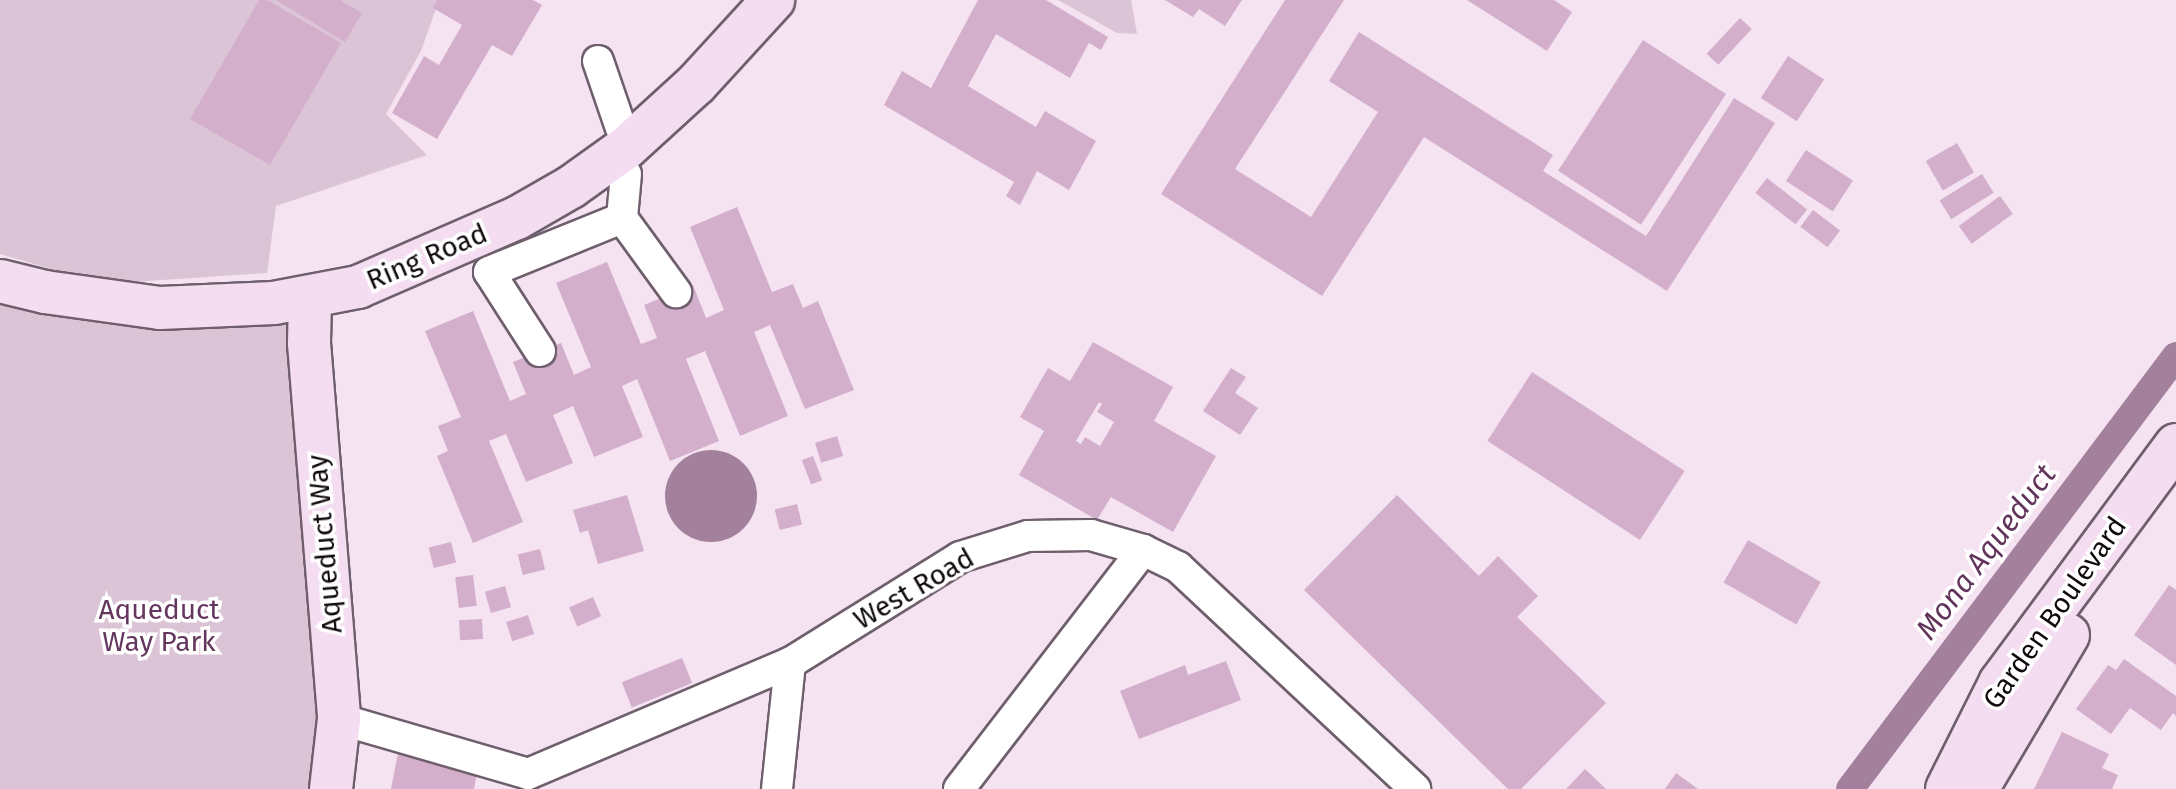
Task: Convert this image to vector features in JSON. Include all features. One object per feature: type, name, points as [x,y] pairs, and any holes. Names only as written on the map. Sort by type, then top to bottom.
[{"type":"street","name":"Ring Road","points":[[0,281],[45,292],[160,308],[310,299],[358,287],[517,218],[571,187],[627,147],[697,83],[773,0]]},
{"type":"street","points":[[598,61],[621,128]]},
{"type":"street","points":[[626,174],[622,218],[676,292]]},
{"type":"street","points":[[540,351],[489,272],[622,218]]},
{"type":"street","name":"Aqueduct Way","points":[[310,299],[309,343],[339,719],[331,789]]},
{"type":"street","name":"Garden Boulevard","points":[[1947,789],[2000,683],[2176,445]]},
{"type":"street","name":"Garden Boulevard","points":[[1979,789],[2051,658],[2176,489]]},
{"type":"street","name":"West Road","points":[[339,719],[528,774],[790,663],[960,557],[1028,536],[1091,535],[1143,550],[1178,567],[1415,789]]},
{"type":"street","points":[[959,789],[1143,550]]},
{"type":"street","points":[[777,789],[790,663]]},
{"type":"green space","points":[[0,0],[439,0],[421,51],[386,114],[427,155],[276,206],[267,273],[102,284],[0,254]]},
{"type":"green space","points":[[1058,0],[1131,0],[1137,34],[1117,33]]},
{"type":"green space","name":"Aqueduct Way Park","points":[[0,303],[143,327],[299,312],[322,789],[0,789]]},
{"type":"shaded area","points":[[711,450],[729,454],[743,464],[753,478],[757,496],[753,514],[743,528],[729,538],[711,542],[693,538],[679,528],[669,514],[665,496],[669,478],[679,464],[693,454]]},
{"type":"building","points":[[259,0],[267,0],[341,43],[270,165],[190,119]]},
{"type":"building","points":[[276,0],[340,0],[362,13],[345,42]]},
{"type":"building","points":[[437,0],[533,0],[542,5],[512,56],[492,45],[437,139],[392,113],[424,56],[439,65],[462,25],[433,8]]},
{"type":"building","points":[[978,0],[1046,0],[1108,37],[1101,50],[1089,43],[1070,78],[996,34],[968,86],[1036,127],[1045,111],[1096,141],[1069,190],[1037,171],[1020,205],[1006,196],[1014,182],[884,105],[902,71],[931,88]]},
{"type":"building","points":[[1165,0],[1242,0],[1225,26],[1199,9],[1193,17]]},
{"type":"building","points":[[1285,0],[1344,0],[1235,169],[1311,217],[1378,112],[1329,81],[1359,32],[1553,155],[1543,171],[1646,236],[1734,98],[1775,123],[1667,291],[1424,137],[1322,296],[1161,194]]},
{"type":"building","points":[[1467,0],[1554,0],[1572,12],[1547,51]]},
{"type":"building","points":[[1740,18],[1752,29],[1718,65],[1707,54]]},
{"type":"building","points":[[1643,40],[1726,94],[1641,225],[1558,171]]},
{"type":"building","points":[[1788,56],[1824,79],[1797,121],[1761,98]]},
{"type":"building","points":[[1957,143],[1974,172],[1943,190],[1926,161]]},
{"type":"building","points":[[1806,150],[1853,180],[1833,212],[1786,181]]},
{"type":"building","points":[[1982,174],[1994,193],[1951,219],[1940,200]]},
{"type":"building","points":[[1767,178],[1807,209],[1795,224],[1755,193]]},
{"type":"building","points":[[2000,196],[2013,214],[1972,244],[1959,226]]},
{"type":"building","points":[[737,207],[772,292],[793,284],[803,308],[818,301],[854,390],[805,409],[770,325],[754,332],[788,416],[740,436],[705,351],[686,359],[719,441],[670,461],[637,379],[622,386],[643,437],[594,457],[573,406],[553,415],[573,463],[526,482],[506,434],[489,441],[523,522],[473,543],[437,456],[448,451],[438,426],[461,417],[425,331],[473,311],[510,401],[526,394],[513,362],[561,343],[574,375],[591,367],[556,283],[607,262],[641,344],[657,338],[644,305],[693,285],[706,318],[724,310],[690,227]]},
{"type":"building","points":[[1813,210],[1840,230],[1828,247],[1800,227]]},
{"type":"building","points":[[1093,342],[1173,387],[1154,421],[1216,456],[1173,532],[1111,497],[1097,520],[1019,475],[1044,431],[1020,417],[1048,368],[1070,381]],"holes":[[[1099,402],[1102,404],[1097,412],[1114,422],[1100,446],[1085,437],[1081,444],[1076,441]]]},
{"type":"building","points":[[1231,368],[1246,377],[1235,393],[1258,408],[1240,435],[1203,411]]},
{"type":"building","points":[[1532,372],[1685,471],[1640,540],[1487,441]]},
{"type":"building","points":[[837,436],[843,456],[821,463],[815,443]]},
{"type":"building","points":[[813,456],[822,480],[811,485],[802,460]]},
{"type":"building","points":[[627,495],[644,551],[598,564],[588,530],[580,533],[573,510]]},
{"type":"building","points":[[1397,495],[1479,576],[1498,556],[1538,596],[1517,617],[1606,703],[1521,789],[1508,789],[1304,590]]},
{"type":"building","points":[[797,504],[802,524],[780,530],[775,510]]},
{"type":"building","points":[[1748,540],[1821,582],[1796,624],[1724,582]]},
{"type":"building","points":[[451,542],[456,562],[434,568],[429,548]]},
{"type":"building","points":[[540,549],[545,569],[523,575],[518,555]]},
{"type":"building","points":[[473,575],[477,606],[459,608],[455,577]]},
{"type":"building","points":[[2169,585],[2176,590],[2176,665],[2134,635]]},
{"type":"building","points":[[505,586],[511,607],[491,613],[485,592]]},
{"type":"building","points":[[593,597],[601,616],[577,626],[569,607]]},
{"type":"building","points":[[528,615],[534,634],[512,641],[506,622]]},
{"type":"building","points":[[482,619],[483,639],[460,640],[459,620]]},
{"type":"building","points":[[682,658],[692,683],[632,707],[622,682]]},
{"type":"building","points":[[2124,659],[2176,696],[2176,716],[2173,713],[2161,730],[2130,708],[2111,734],[2076,709],[2108,665],[2116,670]]},
{"type":"building","points":[[1226,661],[1241,700],[1139,739],[1120,691],[1185,665],[1188,675]]},
{"type":"building","points":[[2062,732],[2109,754],[2102,768],[2118,775],[2112,789],[2034,789]]},
{"type":"building","points":[[398,753],[478,767],[474,789],[391,789]]},
{"type":"building","points":[[1585,769],[1606,789],[1566,789]]},
{"type":"building","points":[[1676,773],[1698,789],[1665,789]]},
{"type":"waterway","name":"Mona Aqueduct","points":[[1850,789],[2176,356]]}]
